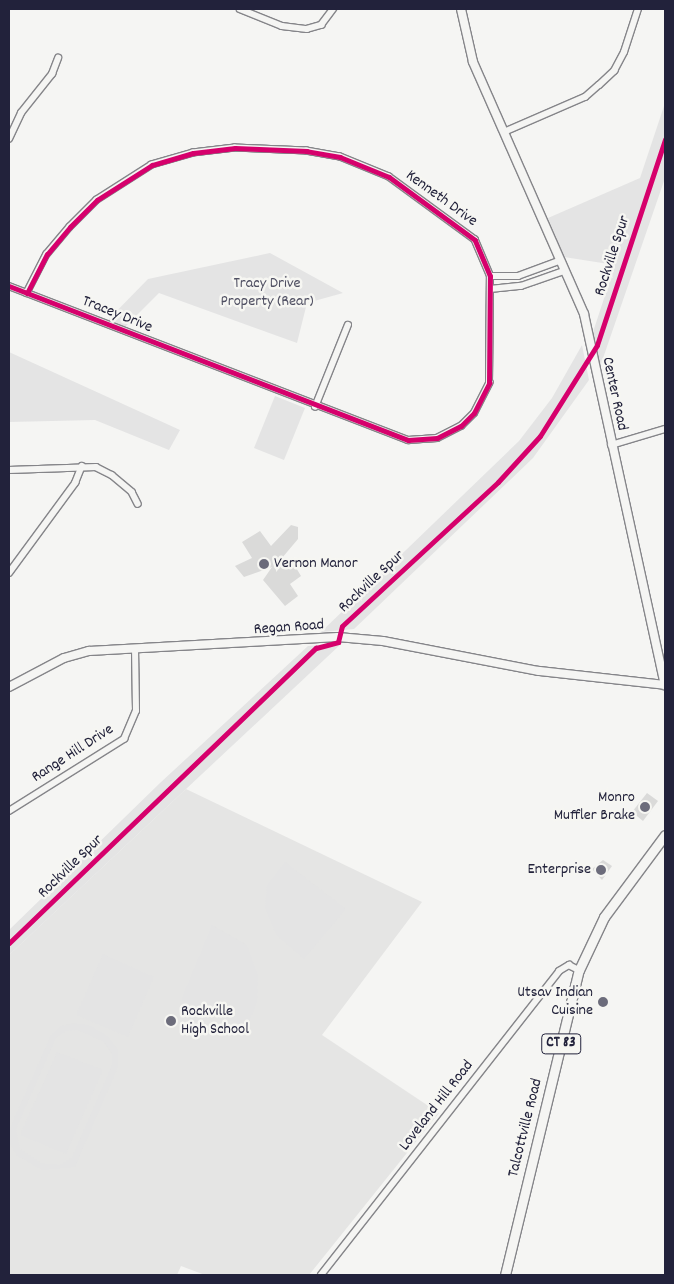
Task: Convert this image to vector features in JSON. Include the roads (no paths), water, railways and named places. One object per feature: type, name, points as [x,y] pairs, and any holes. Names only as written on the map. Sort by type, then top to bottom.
[{"type":"main road","name":"Talcottville Road","points":[[505,1275],[580,970],[604,918],[665,835]]},
{"type":"street","points":[[240,9],[282,26],[307,29],[321,25],[333,9]]},
{"type":"street","name":"Center Road","points":[[461,9],[473,62],[559,261],[584,314],[611,445],[665,685]]},
{"type":"street","points":[[504,132],[585,97],[599,85],[614,71],[624,52],[636,9]]},
{"type":"street","points":[[9,140],[20,113],[52,74],[58,58]]},
{"type":"street","name":"Kenneth Drive","points":[[27,294],[47,254],[70,227],[123,180],[152,165],[194,153],[235,148],[307,151],[340,157],[389,177],[476,240],[490,276]]},
{"type":"street","points":[[490,276],[518,276],[559,261]]},
{"type":"street","points":[[490,289],[521,286],[564,271]]},
{"type":"street","name":"Tracey Drive","points":[[9,286],[316,407],[408,440],[437,438],[461,426],[474,413],[489,383],[490,276]]},
{"type":"street","points":[[316,407],[348,325]]},
{"type":"street","points":[[611,445],[665,429]]},
{"type":"street","points":[[9,573],[75,483],[82,466]]},
{"type":"street","points":[[9,470],[96,467],[112,475],[132,492],[138,504]]},
{"type":"street","name":"Regan Road","points":[[9,687],[74,655],[135,648],[354,637],[539,671],[665,685]]},
{"type":"street","name":"Range Hill Drive","points":[[9,811],[124,740],[136,711],[135,648]]},
{"type":"street","name":"Loveland Hill Road","points":[[321,1275],[559,971],[569,965],[580,970]]},
{"type":"place","name":"Vernon Manor","points":[[264,564]]},
{"type":"place","name":"Monro Muffler Brake","points":[[645,807]]},
{"type":"place","name":"Enterprise","points":[[601,870]]},
{"type":"place","name":"Utsav Indian Cuisine","points":[[603,1002]]},
{"type":"place","name":"Rockville High School","points":[[171,1021]]},
{"type":"park label","name":"Tracy Drive Property (Rear)","points":[[267,293]]}]
